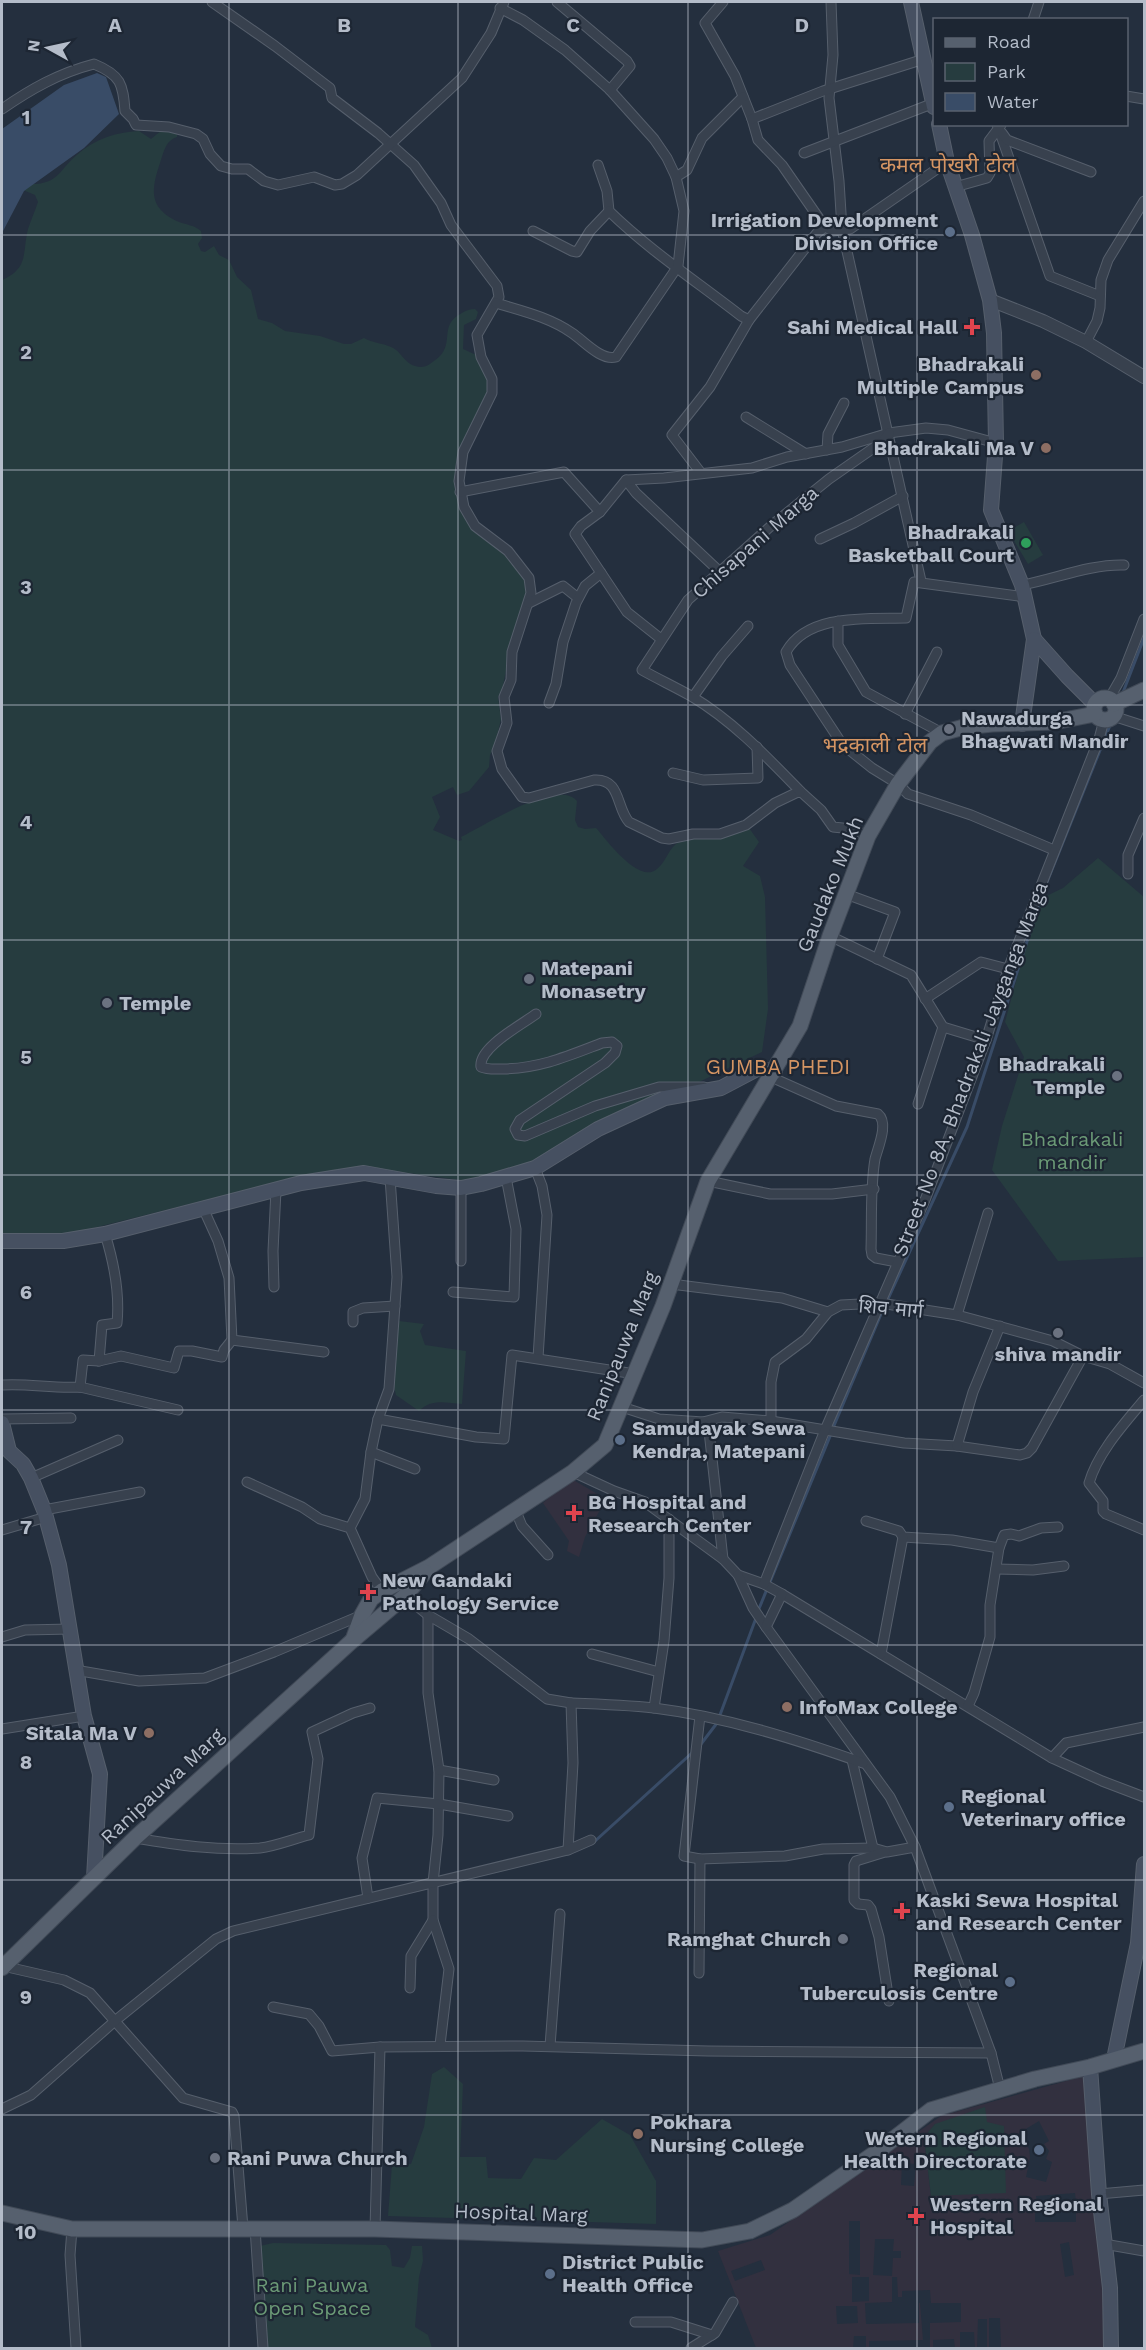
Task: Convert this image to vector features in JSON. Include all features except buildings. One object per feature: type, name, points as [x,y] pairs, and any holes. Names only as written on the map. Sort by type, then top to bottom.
[{"type":"main road","points":[[911,2],[933,100]]},
{"type":"main road","points":[[939,126],[947,162],[972,235],[990,300],[994,333],[996,443],[991,510],[1023,591],[1034,639],[1022,724]]},
{"type":"main road","points":[[1034,639],[1105,709]]},
{"type":"main road","points":[[942,733],[984,725],[1054,722],[1105,709],[1144,690]]},
{"type":"main road","name":"Gaudako Mukh","points":[[773,1074],[800,1026],[830,936],[868,836],[898,784],[935,736],[942,733]]},
{"type":"main road","points":[[2,1241],[63,1241],[105,1234],[301,1183],[364,1173],[436,1186],[461,1188],[535,1168],[598,1129],[665,1098],[722,1088],[759,1068],[773,1074]]},
{"type":"main road","name":"Ranipauwa Marg","points":[[2,1965],[135,1838],[405,1596],[429,1567],[573,1472],[605,1444],[671,1284],[708,1181],[773,1074]]},
{"type":"main road","points":[[2,1421],[5,1452],[23,1464],[31,1478],[45,1514],[59,1565],[84,1716],[100,1774],[94,1878]]},
{"type":"main road","points":[[354,1640],[370,1599],[429,1567]]},
{"type":"main road","points":[[1114,2059],[1138,1943],[1144,1864]]},
{"type":"main road","name":"Hospital Marg","points":[[2,2213],[72,2229],[375,2229],[702,2240],[750,2231],[793,2210],[878,2151],[931,2110],[1035,2079],[1090,2067],[1144,2051]]},
{"type":"main road","points":[[1090,2067],[1099,2194],[1110,2288],[1111,2349]]},
{"type":"street","points":[[212,2],[226,6],[330,88],[332,98],[378,133],[414,165],[441,203],[451,225],[492,279],[499,292],[496,303],[477,335],[481,357],[492,379],[492,393],[463,452],[460,492],[464,507],[475,526],[508,551],[529,578],[531,593],[529,603],[511,657],[511,680],[503,701],[508,718],[497,751],[502,769],[522,797],[529,798],[601,779],[614,787],[630,822],[662,838],[669,839],[693,834],[720,834],[733,831],[746,825],[775,803],[800,791]]},
{"type":"street","points":[[557,2],[627,61],[630,66],[610,90]]},
{"type":"street","points":[[723,2],[705,23],[735,76],[758,140],[782,165],[825,227],[833,231],[850,229],[947,162]]},
{"type":"street","points":[[831,2],[833,55],[830,113],[836,143],[842,230],[921,581]]},
{"type":"street","points":[[1034,18],[1039,2]]},
{"type":"street","points":[[2,109],[57,76],[94,64],[118,79],[124,92],[125,111],[136,125],[169,128],[196,134],[203,139],[210,154],[220,166],[228,169],[248,169],[264,181],[278,185],[314,177],[335,185],[342,184],[357,175],[462,78],[491,33],[502,5],[565,50],[610,90],[654,139],[676,177],[684,211],[678,266],[616,357],[610,359],[605,357],[549,319],[496,303]]},
{"type":"street","points":[[752,119],[831,89],[924,59]]},
{"type":"street","points":[[1128,96],[1144,99]]},
{"type":"street","points":[[676,177],[687,170],[702,138],[743,97]]},
{"type":"street","points":[[804,153],[933,105]]},
{"type":"street","points":[[999,126],[1007,140],[1091,172]]},
{"type":"street","points":[[955,187],[987,178],[990,172],[989,141],[999,126]]},
{"type":"street","points":[[999,126],[1050,276],[1100,296]]},
{"type":"street","points":[[598,165],[607,191],[609,211],[652,250],[678,266],[749,320]]},
{"type":"street","points":[[1086,342],[1096,321],[1101,280],[1107,260],[1144,201]]},
{"type":"street","points":[[533,231],[577,252],[590,231],[609,211]]},
{"type":"street","points":[[701,473],[672,435],[710,387],[749,320],[817,233],[825,227]]},
{"type":"street","points":[[990,300],[1043,321],[1086,342],[1144,376]]},
{"type":"street","points":[[827,450],[828,434],[844,403]]},
{"type":"street","points":[[746,417],[806,454]]},
{"type":"street","points":[[661,639],[627,612],[575,534],[581,526],[600,512],[626,480],[752,468],[787,457],[827,450],[889,433],[926,428],[948,430],[996,443]]},
{"type":"street","name":"Chisapani Marga","points":[[693,697],[642,670],[687,600],[829,479],[882,442],[889,433]]},
{"type":"street","points":[[460,492],[564,472],[600,512]]},
{"type":"street","points":[[626,480],[636,493],[719,571]]},
{"type":"street","points":[[820,539],[903,496]]},
{"type":"street","points":[[1054,850],[971,815],[908,794],[898,784],[872,768],[842,744],[790,665],[786,652],[790,644],[807,631],[838,621],[906,618],[914,582],[1023,591],[1105,564],[1124,565]]},
{"type":"street","points":[[549,703],[556,684],[562,642],[578,598],[585,586],[601,573]]},
{"type":"street","points":[[529,603],[563,586],[578,598]]},
{"type":"street","name":"Street No 8A, Bhadrakali Jayganga Marga","points":[[764,1584],[825,1430],[925,1200],[986,1040],[1008,969],[1099,739],[1105,709],[1121,678],[1144,619]]},
{"type":"street","points":[[838,621],[838,645],[866,693],[942,733]]},
{"type":"street","points":[[748,626],[722,656],[693,697],[757,747],[821,810],[833,827],[852,829],[868,836]]},
{"type":"street","points":[[905,714],[938,652]]},
{"type":"street","points":[[1105,709],[1144,726]]},
{"type":"street","points":[[673,773],[703,780],[758,778],[757,747]]},
{"type":"street","points":[[1128,874],[1128,855],[1144,818]]},
{"type":"street","points":[[846,894],[895,912],[877,958]]},
{"type":"street","points":[[830,936],[911,975],[943,1027],[986,1040]]},
{"type":"street","points":[[925,999],[981,962],[1008,969]]},
{"type":"street","points":[[536,1014],[486,1051],[481,1060],[481,1067],[488,1069],[526,1068],[543,1065],[602,1043],[612,1042],[617,1046],[615,1053],[605,1063],[520,1120],[515,1129],[518,1135],[525,1136],[595,1106],[659,1087],[722,1088]]},
{"type":"street","points":[[918,1104],[943,1027]]},
{"type":"street","points":[[773,1074],[836,1106],[878,1114],[882,1117],[883,1124],[875,1161],[872,1255],[876,1258],[897,1262]]},
{"type":"street","points":[[535,1168],[542,1186],[548,1215],[538,1358]]},
{"type":"street","points":[[453,1292],[514,1297],[516,1229],[506,1177]]},
{"type":"street","points":[[350,1528],[365,1499],[378,1419],[389,1389],[397,1277],[390,1178]]},
{"type":"street","points":[[708,1181],[770,1194],[831,1194],[874,1190]]},
{"type":"street","points":[[461,1188],[461,1261]]},
{"type":"street","points":[[274,1287],[276,1190]]},
{"type":"street","points":[[80,1387],[83,1360],[99,1361],[121,1356],[174,1368],[179,1351],[222,1357],[224,1350],[232,1340],[229,1278],[218,1241],[203,1208]]},
{"type":"street","points":[[957,1315],[988,1213]]},
{"type":"street","points":[[99,1361],[102,1324],[115,1324],[118,1313],[118,1295],[112,1256],[105,1234]]},
{"type":"street","points":[[671,1284],[782,1298],[828,1312],[807,1339],[775,1362],[771,1382],[771,1421]]},
{"type":"street","name":"शिव मार्ग","points":[[828,1312],[840,1305],[880,1303],[957,1315],[1053,1341],[1083,1356],[1110,1364],[1144,1383]]},
{"type":"street","points":[[353,1322],[353,1312],[363,1308],[395,1306]]},
{"type":"street","points":[[957,1446],[973,1392],[1000,1326]]},
{"type":"street","points":[[232,1340],[324,1352]]},
{"type":"street","points":[[378,1419],[476,1437],[504,1439],[512,1355],[635,1374]]},
{"type":"street","points":[[622,1407],[659,1419],[703,1422],[722,1417],[771,1421],[904,1443],[957,1446],[1020,1455],[1032,1448],[1083,1356]]},
{"type":"street","points":[[2,1385],[80,1387],[178,1410]]},
{"type":"street","points":[[1144,1400],[1122,1426],[1092,1472],[1089,1483],[1103,1501],[1103,1511],[1106,1514],[1144,1530]]},
{"type":"street","points":[[2,1421],[71,1418]]},
{"type":"street","points":[[703,1422],[709,1431],[723,1559]]},
{"type":"street","points":[[31,1478],[118,1440]]},
{"type":"street","points":[[371,1452],[415,1469]]},
{"type":"street","points":[[573,1472],[645,1502],[723,1559],[738,1575],[753,1608],[766,1627],[890,1797],[915,1847],[991,2053],[1000,2089]]},
{"type":"street","points":[[247,1482],[302,1507],[320,1519],[350,1528],[368,1568],[382,1591]]},
{"type":"street","points":[[2,1530],[45,1514],[140,1492]]},
{"type":"street","points":[[515,1509],[522,1526],[548,1555]]},
{"type":"street","points":[[654,1708],[664,1641],[669,1578],[669,1519]]},
{"type":"street","points":[[866,1521],[899,1531],[903,1537],[881,1654]]},
{"type":"street","points":[[968,1706],[990,1637],[990,1605],[999,1548],[1004,1535],[1007,1533],[1019,1536],[1041,1528],[1058,1527]]},
{"type":"street","points":[[903,1537],[952,1540],[999,1548]]},
{"type":"street","points":[[996,1569],[1032,1570],[1064,1566]]},
{"type":"street","points":[[738,1575],[764,1584],[782,1594],[1052,1758],[1144,1797]]},
{"type":"street","points":[[766,1627],[782,1594]]},
{"type":"street","points":[[405,1596],[428,1615],[469,1639],[547,1700],[654,1708],[700,1716],[778,1733],[864,1764]]},
{"type":"street","points":[[75,1670],[139,1681],[205,1678],[362,1615]]},
{"type":"street","points":[[428,1615],[428,1693],[439,1770],[439,1804],[433,1883],[434,1920],[449,1969],[440,2045]]},
{"type":"street","points":[[2,1637],[25,1630],[70,1629]]},
{"type":"street","points":[[592,1654],[659,1672]]},
{"type":"street","points":[[568,1850],[573,1763],[571,1703]]},
{"type":"street","points":[[135,1838],[194,1848],[219,1849],[262,1848],[309,1835],[318,1760],[312,1732],[353,1713],[370,1708]]},
{"type":"street","points":[[2,1729],[84,1716]]},
{"type":"street","points":[[700,1716],[684,1856],[700,1859],[785,1856],[823,1849],[873,1848],[887,1852]]},
{"type":"street","points":[[1052,1758],[1066,1743],[1144,1727]]},
{"type":"street","points":[[852,1760],[873,1848]]},
{"type":"street","points":[[439,1770],[494,1780]]},
{"type":"street","points":[[368,1898],[362,1858],[377,1798],[439,1804],[508,1816]]},
{"type":"street","points":[[2,2109],[31,2095],[116,2020],[216,1939],[233,1931],[568,1850],[591,1840]]},
{"type":"street","points":[[889,2001],[879,1937],[871,1909],[868,1905],[858,1904],[854,1900],[853,1869],[856,1861],[915,1847]]},
{"type":"street","points":[[699,1973],[700,1859]]},
{"type":"street","points":[[550,2046],[560,1914]]},
{"type":"street","points":[[410,1988],[411,1956],[434,1920]]},
{"type":"street","points":[[2,1965],[64,1980],[90,1993],[183,2098],[232,2112],[249,2228],[263,2349]]},
{"type":"street","points":[[273,2007],[309,2014],[319,2026],[332,2051],[440,2045],[708,2051],[991,2053]]},
{"type":"street","points":[[375,2229],[380,2047]]},
{"type":"street","points":[[1099,2194],[1144,2190]]},
{"type":"street","points":[[72,2229],[70,2255],[76,2349]]},
{"type":"street","points":[[1104,2244],[1144,2250]]},
{"type":"street","points":[[691,2349],[712,2335],[733,2302]]},
{"type":"street","points":[[635,2322],[671,2322],[712,2335]]},
{"type":"shaded area","name":"BG Hospital and Research Center","points":[[570,1478],[606,1499],[585,1537],[579,1557],[567,1551],[569,1541],[543,1503]]},
{"type":"shaded area","name":"Western Regional Hospital","points":[[1084,2076],[1104,2288],[1105,2348],[1001,2348],[1000,2318],[989,2318],[989,2348],[987,2348],[987,2319],[978,2319],[977,2348],[975,2348],[974,2332],[960,2332],[960,2348],[955,2348],[954,2339],[933,2340],[933,2348],[930,2348],[930,2323],[961,2322],[961,2303],[931,2303],[930,2290],[902,2291],[902,2297],[898,2297],[897,2277],[892,2277],[892,2302],[865,2303],[866,2324],[919,2323],[920,2303],[923,2340],[869,2341],[869,2348],[866,2348],[866,2336],[854,2336],[853,2348],[756,2348],[718,2251],[770,2235],[941,2116]],"holes":[[[1039,2121],[1049,2141],[1044,2144],[1049,2151],[1046,2159],[1052,2162],[1046,2182],[1026,2177],[1030,2157],[1029,2149],[1019,2133]],[[935,2124],[931,2196],[924,2138]],[[902,2163],[916,2164],[914,2186],[901,2185]],[[1075,2193],[1076,2202],[1037,2204],[1036,2196]],[[1076,2211],[1076,2222],[1035,2222],[1035,2212]],[[849,2221],[860,2221],[860,2275],[849,2274]],[[875,2239],[894,2239],[893,2251],[901,2251],[901,2258],[893,2258],[892,2276],[873,2275]],[[1069,2242],[1074,2275],[1065,2277],[1060,2244]],[[761,2260],[765,2270],[735,2281],[731,2271]],[[852,2277],[869,2277],[869,2301],[852,2302]],[[836,2306],[857,2306],[858,2323],[837,2324]]]},
{"type":"green space","points":[[162,130],[177,133],[177,137],[166,147],[157,173],[154,190],[157,204],[169,217],[201,231],[202,238],[198,244],[201,251],[205,252],[214,246],[219,255],[229,260],[237,277],[251,290],[258,319],[272,323],[285,331],[320,336],[344,344],[351,344],[364,338],[391,347],[407,362],[421,367],[441,355],[454,318],[470,309],[478,312],[476,319],[464,325],[463,349],[474,354],[479,352],[491,388],[460,460],[466,516],[505,552],[526,577],[529,591],[508,660],[502,691],[498,697],[501,719],[495,745],[490,755],[489,767],[469,791],[457,795],[453,787],[432,797],[440,817],[433,830],[459,841],[462,840],[461,837],[520,806],[554,795],[567,795],[577,801],[575,820],[578,827],[596,828],[632,866],[641,871],[650,872],[660,866],[680,841],[749,828],[759,842],[743,866],[760,876],[765,897],[768,1009],[762,1052],[594,1132],[536,1165],[474,1182],[365,1167],[314,1173],[65,1235],[16,1237],[2,1234],[2,280],[17,270],[23,259],[28,229],[38,202],[35,195],[23,190],[28,184],[39,184],[53,179],[91,144],[106,137],[139,131],[151,139]]},
{"type":"green space","name":"Bhadrakali Basketball Court","points":[[1024,522],[1043,555],[1028,564],[1008,531]]},
{"type":"green space","name":"Bhadrakali mandir","points":[[1098,858],[1144,897],[1144,1257],[1058,1261],[992,1170],[1002,1126],[1024,1057],[1005,1022],[1038,900],[1063,888]]},
{"type":"green space","points":[[399,1321],[424,1324],[420,1331],[425,1345],[466,1351],[462,1404],[434,1403],[419,1411],[396,1395],[393,1383]]},
{"type":"green space","points":[[444,2067],[463,2084],[460,2157],[486,2157],[488,2178],[521,2179],[534,2158],[556,2160],[602,2119],[630,2135],[656,2181],[656,2224],[388,2216],[392,2165],[411,2164],[424,2127],[432,2074]]},
{"type":"green space","points":[[985,2107],[987,2122],[1004,2126],[1006,2193],[931,2196],[924,2137],[935,2124]]},
{"type":"green space","name":"Rani Pauwa Open Space","points":[[273,2243],[386,2245],[390,2250],[392,2266],[404,2268],[410,2258],[412,2246],[422,2246],[423,2261],[419,2277],[415,2327],[428,2335],[432,2348],[263,2348],[260,2246]]},
{"type":"water","points":[[97,73],[106,77],[119,114],[84,148],[24,191],[2,233],[2,129],[64,85]]},
{"type":"waterway","points":[[1122,695],[1144,638]]},
{"type":"waterway","points":[[887,1301],[967,1127],[1043,892],[1113,718]]},
{"type":"waterway","points":[[833,1428],[884,1307]]},
{"type":"waterway","points":[[758,1611],[831,1434]]},
{"type":"waterway","points":[[698,1748],[717,1723],[756,1618]]},
{"type":"waterway","points":[[594,1842],[693,1752]]},
{"type":"place","name":"Irrigation Development Division Office","points":[[950,232]]},
{"type":"place","name":"Sahi Medical Hall","points":[[972,327]]},
{"type":"place","name":"Bhadrakali Multiple Campus","points":[[1036,375]]},
{"type":"place","name":"Bhadrakali Ma V","points":[[1046,448]]},
{"type":"place","name":"Bhadrakali Basketball Court","points":[[1026,543]]},
{"type":"place","name":"Nawadurga Bhagwati Mandir","points":[[949,729]]},
{"type":"place","name":"Matepani Monasetry","points":[[529,979]]},
{"type":"place","name":"Temple","points":[[107,1003]]},
{"type":"place","name":"Bhadrakali Temple","points":[[1117,1076]]},
{"type":"place","name":"shiva mandir","points":[[1058,1333]]},
{"type":"place","name":"Samudayak Sewa Kendra, Matepani","points":[[620,1440]]},
{"type":"place","name":"BG Hospital and Research Center","points":[[574,1513]]},
{"type":"place","name":"New Gandaki Pathology Service","points":[[368,1592]]},
{"type":"place","name":"InfoMax College","points":[[787,1707]]},
{"type":"place","name":"Sitala Ma V","points":[[149,1733]]},
{"type":"place","name":"Regional Veterinary office","points":[[949,1807]]},
{"type":"place","name":"Kaski Sewa Hospital and Research Center","points":[[902,1911]]},
{"type":"place","name":"Ramghat Church","points":[[843,1939]]},
{"type":"place","name":"Regional Tuberculosis Centre","points":[[1010,1982]]},
{"type":"place","name":"Pokhara Nursing College","points":[[638,2134]]},
{"type":"place","name":"Wetern Regional Health Directorate","points":[[1039,2150]]},
{"type":"place","name":"Rani Puwa Church","points":[[215,2158]]},
{"type":"place","name":"Western Regional Hospital","points":[[916,2216]]},
{"type":"place","name":"District Public Health Office","points":[[550,2274]]},
{"type":"district","name":"कमल पोखरी टोल","points":[[948,165]]},
{"type":"district","name":"भद्रकाली टोल","points":[[875,745]]},
{"type":"district","name":"GUMBA PHEDI","points":[[778,1067]]}]
